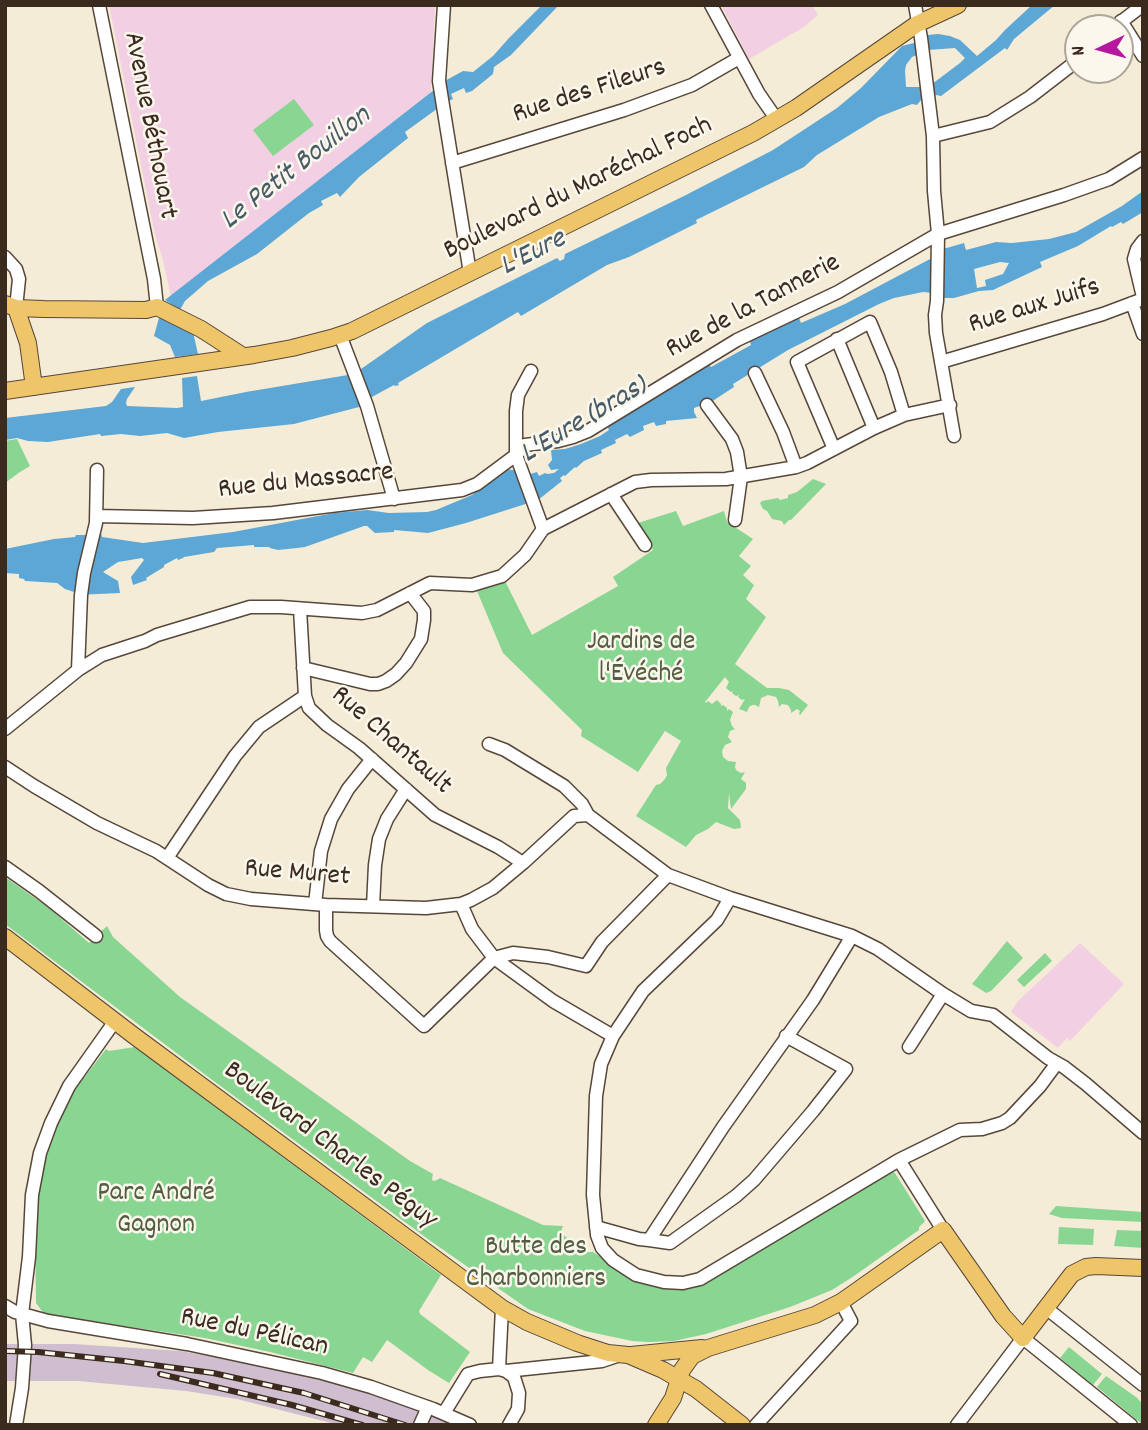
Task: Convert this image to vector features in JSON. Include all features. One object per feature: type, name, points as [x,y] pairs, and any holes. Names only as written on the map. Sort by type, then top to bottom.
[{"type":"main road","name":"Boulevard du Maréchal Foch","points":[[5,391],[292,348],[340,335],[374,321],[777,120],[919,31],[930,11],[958,5]]},
{"type":"main road","points":[[34,387],[28,343],[11,306],[146,310],[159,308],[201,329],[243,356]]},
{"type":"main road","name":"Boulevard Charles Péguy","points":[[5,937],[502,1308],[527,1322],[577,1343],[624,1355],[663,1370],[696,1389],[741,1425]]},
{"type":"main road","points":[[656,1425],[673,1398],[682,1370],[692,1356],[708,1348],[815,1315],[841,1302],[943,1230],[1003,1316],[1023,1338],[1072,1274],[1086,1267],[1096,1266],[1143,1268]]},
{"type":"main road","points":[[624,1355],[708,1348]]},
{"type":"street","name":"Avenue Béthouart","points":[[99,5],[159,308]]},
{"type":"street","points":[[443,5],[439,82],[470,273]]},
{"type":"street","points":[[711,5],[759,94],[777,120]]},
{"type":"street","points":[[915,5],[933,136],[938,234],[936,333],[954,436]]},
{"type":"street","name":"Rue des Fileurs","points":[[452,163],[624,110],[692,85],[739,58]]},
{"type":"street","points":[[933,136],[990,122],[1030,97],[1064,71]]},
{"type":"street","name":"Rue de la Tannerie","points":[[517,456],[525,445],[566,439],[588,431],[737,340],[838,292],[938,234],[1109,179],[1143,158]]},
{"type":"street","points":[[1143,241],[1134,259],[1143,334]]},
{"type":"street","points":[[5,257],[16,269],[19,279],[11,306]]},
{"type":"street","name":"Rue aux Juifs","points":[[941,362],[1139,300]]},
{"type":"street","points":[[834,449],[797,362],[870,322],[891,372],[904,415]]},
{"type":"street","points":[[340,335],[367,406],[394,499]]},
{"type":"street","points":[[837,339],[874,428]]},
{"type":"street","points":[[531,371],[518,395],[515,423],[517,456],[543,529]]},
{"type":"street","points":[[755,373],[796,467]]},
{"type":"street","points":[[707,405],[732,439],[737,452],[741,477],[735,520]]},
{"type":"street","points":[[5,729],[78,670],[102,655],[157,635],[250,607],[362,613],[377,610],[430,583],[472,584],[502,576],[525,555],[543,529],[635,482],[726,479],[796,467],[904,415],[950,405]]},
{"type":"street","name":"Rue du Massacre","points":[[96,520],[273,513],[462,490],[477,484],[517,456]]},
{"type":"street","points":[[78,670],[81,595],[96,520],[97,470]]},
{"type":"street","points":[[611,494],[645,545]]},
{"type":"street","points":[[303,668],[370,684],[386,681],[396,674],[421,639],[424,611],[410,593]]},
{"type":"street","name":"Rue Chantault","points":[[300,609],[305,696],[309,708],[359,748],[435,816],[498,847],[523,863]]},
{"type":"street","points":[[167,858],[235,756],[259,727],[305,696]]},
{"type":"street","points":[[489,744],[505,750],[564,786],[582,804],[588,815],[667,875],[730,898],[852,936],[878,949],[971,1011],[993,1015],[1086,1084],[1143,1132]]},
{"type":"street","points":[[372,760],[348,789],[331,819],[321,850],[321,904],[327,936],[424,1026],[494,958],[513,953],[548,957],[586,967],[602,942],[667,875]]},
{"type":"street","name":"Rue Muret","points":[[5,767],[97,823],[156,851],[208,886],[226,894],[251,899],[426,908],[461,904],[493,888],[575,816],[588,815]]},
{"type":"street","points":[[373,906],[379,839],[387,819],[406,789]]},
{"type":"street","points":[[5,867],[96,936]]},
{"type":"street","points":[[730,898],[717,920],[643,991],[613,1036],[601,1064],[596,1096],[593,1195],[596,1227],[602,1248],[613,1260],[636,1275],[664,1282],[683,1283],[700,1279],[900,1160],[960,1130],[982,1129],[1002,1123],[1040,1086],[1057,1063]]},
{"type":"street","points":[[461,904],[472,929],[494,958],[553,1001],[613,1036]]},
{"type":"street","points":[[649,1240],[723,1127],[813,1000],[852,936]]},
{"type":"street","points":[[909,1046],[943,994]]},
{"type":"street","points":[[13,1422],[22,1394],[25,1345],[22,1314],[29,1257],[32,1195],[40,1153],[69,1086],[115,1021]]},
{"type":"street","points":[[596,1227],[639,1239],[670,1243],[754,1180],[846,1069],[786,1036]]},
{"type":"street","points":[[900,1160],[943,1230]]},
{"type":"street","points":[[756,1425],[851,1321],[841,1302]]},
{"type":"street","name":"Rue du Pélican","points":[[5,1306],[15,1312],[48,1321],[187,1344],[322,1373],[428,1407],[470,1425]]},
{"type":"street","points":[[502,1308],[503,1370]]},
{"type":"street","points":[[1046,1308],[1143,1385]]},
{"type":"street","points":[[957,1425],[1023,1338],[1131,1425]]},
{"type":"street","points":[[444,1413],[468,1374],[601,1361],[624,1355]]},
{"type":"street","points":[[503,1370],[514,1377],[519,1393],[517,1409],[509,1425]]},
{"type":"street","points":[[420,1425],[428,1407]]},
{"type":"shaded area","points":[[109,5],[435,5],[431,92],[171,297],[155,235]]},
{"type":"shaded area","points":[[721,5],[812,5],[818,15],[804,27],[749,59]]},
{"type":"shaded area","points":[[1080,943],[1124,984],[1070,1041],[1067,1038],[1058,1048],[1011,1012],[1018,1001]]},
{"type":"shaded area","points":[[5,1344],[22,1344],[21,1381],[5,1381]]},
{"type":"shaded area","points":[[27,1344],[74,1344],[180,1351],[261,1365],[345,1385],[416,1408],[453,1425],[339,1425],[237,1399],[186,1391],[78,1381],[25,1381]]},
{"type":"green space","points":[[294,99],[314,125],[273,156],[253,130]]},
{"type":"green space","points":[[17,439],[30,466],[5,483],[5,441]]},
{"type":"green space","points":[[813,479],[826,484],[784,525],[782,521],[772,519],[763,509],[760,503],[762,501],[788,498],[788,495],[797,492]]},
{"type":"green space","name":"Jardins de l'Évéché","points":[[676,511],[683,526],[724,511],[727,522],[753,539],[739,556],[751,566],[743,575],[754,585],[746,599],[766,617],[735,664],[767,688],[789,690],[808,705],[800,715],[797,709],[791,713],[788,705],[782,704],[779,707],[776,697],[768,695],[761,698],[759,707],[752,705],[747,712],[739,709],[745,699],[742,700],[739,695],[736,696],[726,688],[729,682],[725,677],[705,702],[712,704],[717,700],[727,711],[729,709],[733,712],[730,720],[735,729],[730,731],[728,737],[732,742],[725,745],[722,751],[723,757],[728,761],[736,762],[736,770],[745,772],[741,779],[746,783],[746,789],[731,809],[729,793],[728,808],[740,820],[741,828],[734,829],[716,822],[696,835],[686,847],[636,816],[656,785],[665,779],[666,768],[681,741],[665,731],[638,772],[581,736],[582,730],[503,653],[477,591],[505,581],[532,635],[618,586],[613,577],[653,550],[638,523]]},
{"type":"green space","name":"Butte des Charbonniers","points":[[5,877],[49,908],[89,943],[107,926],[113,937],[180,997],[410,1161],[433,1174],[433,1181],[440,1178],[543,1225],[563,1226],[561,1232],[566,1237],[613,1265],[675,1286],[891,1171],[895,1173],[925,1221],[919,1230],[854,1276],[832,1290],[790,1307],[706,1334],[674,1341],[632,1341],[585,1331],[528,1309],[432,1242],[5,924]]},
{"type":"green space","points":[[1007,941],[1023,958],[986,993],[972,984]]},
{"type":"green space","points":[[1045,953],[1052,961],[1024,987],[1017,980]]},
{"type":"green space","name":"Parc André Gagnon","points":[[135,1047],[441,1275],[419,1311],[470,1352],[449,1383],[387,1340],[372,1362],[363,1357],[353,1373],[205,1338],[44,1314],[36,1303],[35,1229],[41,1176],[48,1147],[64,1105],[82,1077],[84,1078],[106,1049],[109,1051]]},
{"type":"green space","points":[[1056,1206],[1143,1212],[1143,1222],[1062,1218],[1049,1214]]},
{"type":"green space","points":[[1059,1227],[1094,1229],[1093,1245],[1058,1244]]},
{"type":"green space","points":[[1117,1230],[1143,1231],[1143,1248],[1114,1246]]},
{"type":"green space","points":[[1069,1347],[1102,1374],[1093,1385],[1060,1358]]},
{"type":"green space","points":[[1106,1376],[1143,1404],[1143,1425],[1097,1387]]},
{"type":"water","points":[[542,5],[559,5],[511,55],[494,67],[493,74],[472,91],[466,93],[464,88],[451,94],[453,99],[445,103],[441,83],[463,71],[473,72],[493,56]]},
{"type":"water","points":[[1032,5],[1055,5],[1014,39],[1007,50],[1005,48],[941,96],[921,100],[917,105],[912,104],[879,117],[817,155],[804,167],[696,220],[697,223],[629,257],[607,265],[521,316],[518,312],[359,407],[294,424],[184,438],[167,433],[140,436],[100,434],[48,442],[17,438],[5,440],[5,418],[106,406],[121,389],[135,387],[127,399],[127,406],[177,408],[183,407],[182,378],[197,376],[201,401],[348,375],[361,369],[427,323],[557,258],[560,261],[564,259],[565,254],[773,150],[837,108],[902,46],[926,40],[928,35],[938,34],[960,40],[977,56]],"holes":[[[955,48],[965,58],[932,84],[906,87],[906,65],[912,57],[928,50]]]},
{"type":"water","points":[[439,86],[441,106],[405,132],[408,138],[359,177],[340,197],[337,193],[321,201],[323,205],[257,254],[208,281],[185,301],[180,310],[165,300]]},
{"type":"water","points":[[1143,191],[1143,212],[1123,224],[1121,222],[1111,226],[1078,246],[1040,262],[1042,267],[993,290],[954,298],[941,298],[923,292],[879,304],[788,350],[733,384],[734,387],[711,402],[694,408],[697,418],[666,421],[666,424],[656,426],[654,422],[643,426],[644,430],[630,437],[627,434],[615,440],[616,443],[601,450],[602,453],[584,461],[560,478],[562,481],[538,500],[428,533],[394,530],[375,533],[364,526],[305,547],[278,550],[254,545],[217,548],[214,552],[178,560],[177,558],[146,578],[147,580],[133,585],[131,577],[144,560],[142,558],[118,562],[103,572],[118,581],[120,593],[77,595],[57,583],[25,581],[19,578],[19,574],[5,573],[5,549],[88,535],[100,529],[102,537],[143,543],[233,532],[334,513],[367,510],[389,513],[427,512],[472,495],[507,469],[518,471],[520,477],[537,472],[539,476],[554,473],[559,469],[551,470],[548,465],[552,460],[551,450],[565,449],[600,436],[609,430],[607,426],[709,364],[711,367],[751,345],[750,341],[799,318],[801,323],[845,304],[932,258],[943,249],[964,243],[966,250],[996,242],[1049,239],[1076,232]],"holes":[[[1000,262],[1009,263],[1003,274],[985,280],[986,286],[977,288],[974,269]]]},
{"type":"water","points":[[160,314],[193,332],[198,354],[175,357],[170,345],[154,336]]},
{"type":"railway","points":[[5,1351],[124,1361],[213,1373],[304,1393],[405,1425]]},
{"type":"railway","points":[[160,1374],[292,1405],[362,1425]]},
{"type":"water label","name":"Le Petit Bouillon","points":[[297,170]]},
{"type":"water label","name":"L'Eure","points":[[534,255]]},
{"type":"water label","name":"L'Eure (bras)","points":[[585,422]]}]
